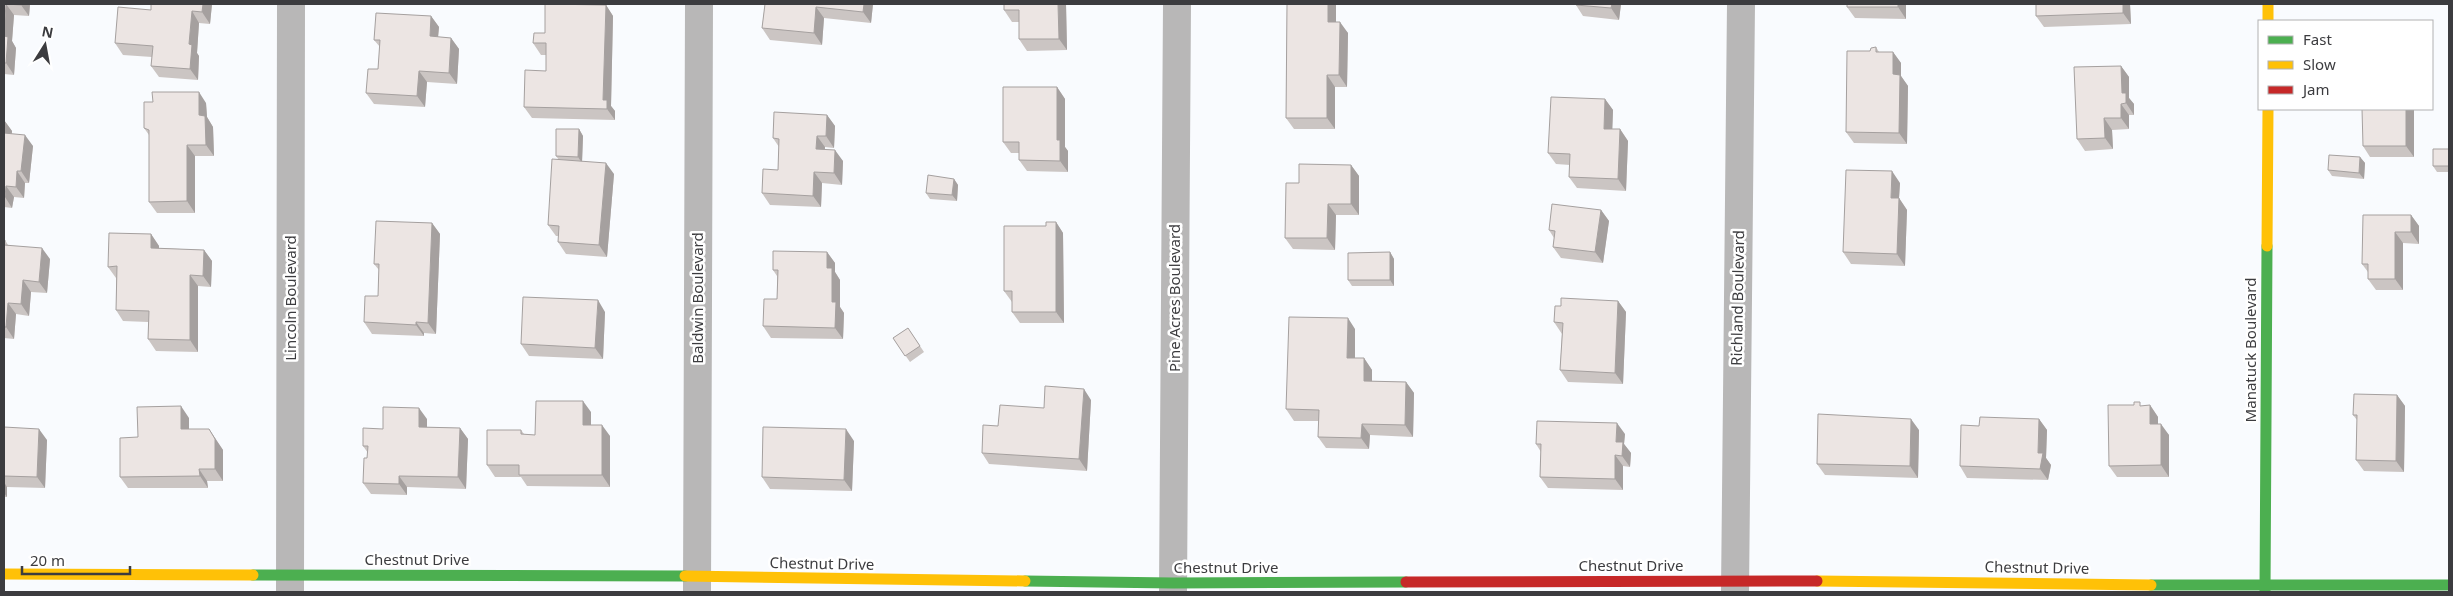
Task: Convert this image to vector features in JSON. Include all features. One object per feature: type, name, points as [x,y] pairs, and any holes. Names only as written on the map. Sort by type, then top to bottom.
[{"type":"street","name":"Lincoln Boulevard","points":[[290,583],[292,4]]},
{"type":"street","name":"Baldwin Boulevard","points":[[697,584],[699,4]]},
{"type":"street","name":"Pine Acres Boulevard","points":[[1173,588],[1177,4]]},
{"type":"street","name":"Richland Boulevard","points":[[1735,586],[1741,4]]},
{"type":"street","points":[[2268,4],[2268,20]]},
{"type":"street","name":"Manatuck Boulevard","points":[[2265,589],[2268,110]]},
{"type":"street","name":"Chestnut Drive","points":[[4,574],[290,583],[1173,588],[1735,586],[2265,589],[2449,585]]},
{"type":"building","points":[[4,4],[6,4],[4,32]]},
{"type":"building","points":[[151,4],[203,4],[202,12],[192,11],[189,44],[192,45],[190,69],[151,66],[153,46],[115,43],[118,7],[151,10]]},
{"type":"building","points":[[545,4],[606,5],[603,100],[607,100],[607,109],[524,107],[525,70],[546,71],[546,43],[533,43],[534,33],[545,33]]},
{"type":"building","points":[[765,4],[864,4],[863,12],[816,7],[814,33],[762,28]]},
{"type":"building","points":[[1004,4],[1058,4],[1059,39],[1019,39],[1019,10],[1004,10]]},
{"type":"building","points":[[1287,4],[1328,4],[1328,22],[1340,22],[1339,75],[1327,75],[1327,118],[1286,118]]},
{"type":"building","points":[[1576,4],[1612,4],[1611,8]]},
{"type":"building","points":[[1847,4],[1898,4],[1898,7],[1847,7]]},
{"type":"building","points":[[2036,4],[2123,4],[2123,13],[2036,16]]},
{"type":"building","points":[[376,13],[431,16],[430,36],[451,38],[449,73],[419,71],[417,96],[366,93],[368,69],[378,69],[380,40],[374,40]]},
{"type":"building","points":[[4,36],[8,37],[6,63],[4,63]]},
{"type":"building","points":[[1876,47],[1876,52],[1893,52],[1893,74],[1900,75],[1899,133],[1846,132],[1847,51],[1870,51],[1871,48]]},
{"type":"building","points":[[2121,66],[2122,93],[2126,93],[2126,103],[2121,104],[2121,118],[2104,118],[2105,138],[2077,139],[2074,67]]},
{"type":"building","points":[[1003,87],[1057,87],[1057,140],[1060,140],[1060,161],[1019,160],[1019,142],[1003,142]]},
{"type":"building","points":[[152,92],[199,92],[199,115],[205,116],[206,145],[187,145],[187,201],[149,202],[149,130],[144,128],[144,102],[153,102]]},
{"type":"building","points":[[1551,97],[1605,99],[1604,129],[1620,129],[1618,179],[1569,177],[1570,154],[1548,153]]},
{"type":"building","points":[[2362,110],[2406,110],[2406,146],[2363,146]]},
{"type":"building","points":[[774,112],[827,115],[826,136],[817,136],[816,149],[835,150],[834,173],[814,172],[813,196],[762,193],[763,169],[778,170],[779,139],[773,138]]},
{"type":"building","points":[[556,129],[579,129],[578,157],[556,156]]},
{"type":"building","points":[[4,133],[25,135],[21,171],[17,171],[16,187],[6,186],[5,197],[4,197]]},
{"type":"building","points":[[2433,149],[2449,149],[2449,166],[2433,166]]},
{"type":"building","points":[[2329,155],[2360,157],[2359,173],[2328,170]]},
{"type":"building","points":[[552,159],[606,163],[599,245],[558,242],[559,226],[548,225]]},
{"type":"building","points":[[1299,164],[1351,165],[1351,204],[1328,204],[1327,238],[1285,238],[1286,183],[1299,183]]},
{"type":"building","points":[[1846,170],[1892,171],[1891,198],[1899,198],[1897,254],[1843,252]]},
{"type":"building","points":[[928,175],[954,179],[952,195],[926,193]]},
{"type":"building","points":[[1552,204],[1601,210],[1595,252],[1553,247],[1555,231],[1549,230]]},
{"type":"building","points":[[2363,215],[2411,215],[2411,232],[2395,232],[2395,279],[2368,279],[2368,264],[2362,264]]},
{"type":"building","points":[[376,221],[432,223],[428,323],[416,322],[416,325],[364,322],[365,296],[378,296],[379,264],[374,264]]},
{"type":"building","points":[[1046,222],[1056,222],[1056,312],[1012,312],[1012,291],[1004,291],[1004,226],[1046,226]]},
{"type":"building","points":[[109,233],[151,234],[151,248],[204,250],[203,276],[190,275],[190,340],[148,339],[149,311],[116,310],[117,266],[108,267]]},
{"type":"building","points":[[4,245],[42,248],[39,282],[23,280],[21,304],[8,303],[6,327],[4,327]]},
{"type":"building","points":[[773,251],[827,252],[827,268],[832,268],[832,302],[836,302],[835,328],[763,326],[764,299],[777,299],[778,270],[773,270]]},
{"type":"building","points":[[1390,252],[1390,280],[1348,280],[1348,253]]},
{"type":"building","points":[[523,297],[598,300],[595,348],[521,344]]},
{"type":"building","points":[[1561,298],[1618,301],[1615,373],[1560,370],[1563,323],[1554,322],[1555,306],[1561,306]]},
{"type":"building","points":[[1289,317],[1348,318],[1347,358],[1364,358],[1364,381],[1406,382],[1405,425],[1362,424],[1361,438],[1318,437],[1319,410],[1286,409]]},
{"type":"building","points":[[908,328],[920,346],[905,356],[893,338]]},
{"type":"building","points":[[1045,386],[1084,389],[1079,459],[982,453],[983,425],[998,426],[1000,405],[1044,408]]},
{"type":"building","points":[[2354,394],[2397,395],[2396,461],[2356,460],[2357,415],[2353,415]]},
{"type":"building","points":[[536,401],[583,401],[583,425],[602,425],[602,475],[519,475],[519,465],[487,465],[487,430],[521,430],[521,434],[535,435]]},
{"type":"building","points":[[2134,402],[2140,402],[2140,406],[2150,405],[2150,424],[2161,424],[2161,465],[2109,466],[2108,405],[2134,405]]},
{"type":"building","points":[[181,406],[181,429],[209,429],[215,439],[215,469],[199,469],[200,476],[120,477],[120,438],[138,437],[137,407]]},
{"type":"building","points":[[383,407],[419,408],[419,427],[460,428],[458,477],[399,476],[399,484],[363,483],[364,458],[367,458],[368,446],[363,446],[363,428],[383,429]]},
{"type":"building","points":[[1818,414],[1911,419],[1910,466],[1817,464]]},
{"type":"building","points":[[1980,417],[2039,419],[2038,453],[2043,453],[2040,469],[1960,466],[1961,425],[1979,426]]},
{"type":"building","points":[[1537,421],[1617,423],[1616,442],[1623,442],[1622,456],[1615,455],[1615,479],[1540,477],[1541,444],[1536,444]]},
{"type":"building","points":[[4,427],[39,429],[37,477],[4,476]]},
{"type":"building","points":[[763,427],[846,429],[844,480],[762,477]]},
{"type":"traffic: fast","points":[[2265,592],[2267,246]]},
{"type":"traffic: fast","points":[[253,575],[685,576]]},
{"type":"traffic: fast","points":[[1025,581],[1173,583],[1406,582]]},
{"type":"traffic: fast","points":[[2151,585],[2449,585]]},
{"type":"traffic: slow","points":[[2268,4],[2268,20]]},
{"type":"traffic: slow","points":[[2267,246],[2268,110]]},
{"type":"traffic: slow","points":[[4,574],[253,575]]},
{"type":"traffic: slow","points":[[685,576],[1025,581]]},
{"type":"traffic: slow","points":[[1817,581],[2151,585]]},
{"type":"traffic: jam","points":[[1406,582],[1817,581]]}]
